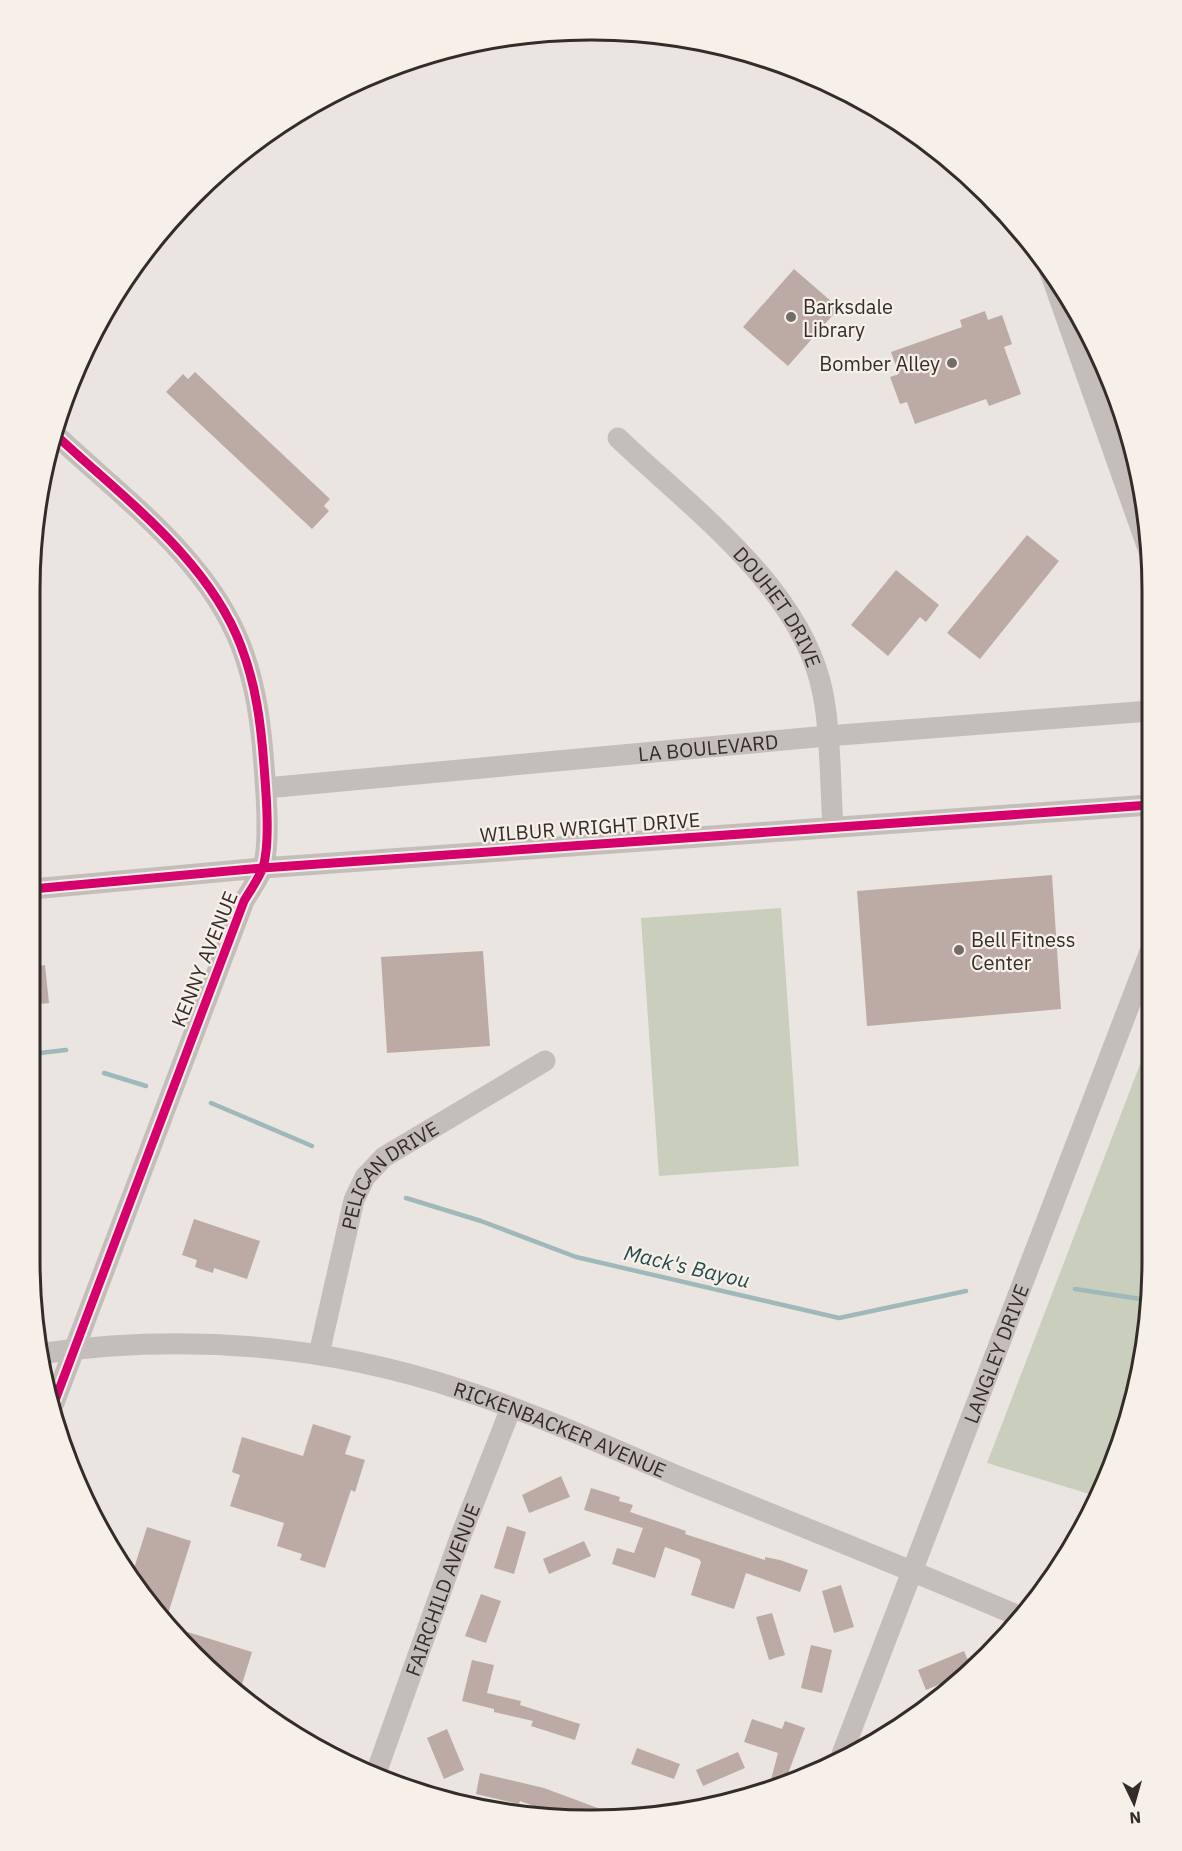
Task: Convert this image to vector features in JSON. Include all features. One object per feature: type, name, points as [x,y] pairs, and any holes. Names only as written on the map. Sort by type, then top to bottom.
[{"type":"street","points":[[1062,307],[1137,516]]},
{"type":"street","name":"DOUHET DRIVE","points":[[618,438],[735,549],[784,607],[813,660],[821,683],[833,827]]},
{"type":"street","name":"KENNY AVENUE","points":[[57,1395],[244,902],[262,868],[266,788],[256,693],[240,644],[212,592],[177,548],[62,440]]},
{"type":"street","name":"LA BOULEVARD","points":[[266,788],[826,736],[1142,712]]},
{"type":"street","name":"WILBUR WRIGHT DRIVE","points":[[40,888],[262,868],[1142,806]]},
{"type":"street","name":"LANGLEY DRIVE","points":[[844,1749],[1142,972]]},
{"type":"street","name":"PELICAN DRIVE","points":[[319,1354],[354,1200],[365,1177],[384,1157],[545,1061]]},
{"type":"street","name":"RICKENBACKER AVENUE","points":[[49,1353],[194,1343],[249,1346],[319,1354],[419,1377],[511,1408],[1013,1614]]},
{"type":"street","name":"FAIRCHILD AVENUE","points":[[378,1768],[461,1535],[511,1408]]},
{"type":"green space","points":[[781,908],[799,1166],[659,1176],[641,918]]},
{"type":"green space","points":[[1142,1059],[1142,1260],[1137,1332],[1123,1402],[1100,1471],[1089,1494],[987,1463]]},
{"type":"building","name":"Barksdale Library","points":[[794,269],[839,308],[788,366],[743,327]]},
{"type":"building","name":"Bomber Alley","points":[[985,311],[988,320],[1002,315],[1012,344],[1004,347],[1021,394],[989,406],[986,399],[915,424],[907,402],[900,404],[890,377],[899,374],[891,352],[962,327],[960,320]]},
{"type":"building","points":[[195,372],[330,499],[324,506],[329,511],[312,529],[166,392],[183,374],[188,379]]},
{"type":"building","points":[[1027,535],[1059,561],[980,659],[947,633]]},
{"type":"building","points":[[896,570],[939,605],[926,622],[920,617],[888,656],[851,625]]},
{"type":"building","name":"Bell Fitness Center","points":[[1052,875],[1061,1009],[867,1026],[857,891]]},
{"type":"building","points":[[483,951],[490,1046],[387,1053],[381,957]]},
{"type":"building","points":[[45,965],[49,1003],[40,1004],[40,966]]},
{"type":"building","points":[[194,1219],[260,1241],[247,1279],[214,1268],[213,1273],[195,1267],[197,1260],[182,1255]]},
{"type":"building","points":[[313,1424],[351,1436],[345,1454],[365,1460],[355,1492],[351,1490],[325,1568],[300,1560],[302,1554],[277,1546],[284,1523],[230,1506],[240,1475],[232,1472],[242,1437],[303,1456]]},
{"type":"building","points":[[561,1476],[570,1497],[529,1513],[522,1495]]},
{"type":"building","points":[[591,1488],[620,1497],[619,1501],[633,1505],[630,1512],[686,1531],[685,1534],[765,1560],[765,1557],[780,1560],[808,1570],[800,1592],[746,1573],[734,1609],[691,1595],[701,1562],[699,1559],[665,1547],[655,1578],[612,1564],[617,1548],[634,1553],[643,1528],[584,1510]]},
{"type":"building","points":[[507,1526],[526,1532],[514,1574],[494,1568]]},
{"type":"building","points":[[147,1527],[191,1541],[168,1613],[134,1568]]},
{"type":"building","points":[[584,1541],[591,1556],[549,1574],[543,1559]]},
{"type":"building","points":[[841,1585],[854,1627],[834,1633],[822,1591]]},
{"type":"building","points":[[481,1594],[501,1601],[486,1643],[465,1636]]},
{"type":"building","points":[[772,1613],[785,1655],[769,1660],[756,1617]]},
{"type":"building","points":[[185,1631],[252,1652],[242,1685]]},
{"type":"building","points":[[811,1645],[832,1650],[822,1693],[801,1688]]},
{"type":"building","points":[[964,1651],[968,1660],[943,1683],[926,1690],[918,1670]]},
{"type":"building","points":[[472,1660],[494,1665],[487,1693],[521,1701],[520,1705],[580,1724],[575,1740],[531,1726],[533,1721],[494,1712],[494,1709],[462,1701]]},
{"type":"building","points":[[752,1719],[782,1729],[785,1721],[805,1728],[788,1774],[771,1780],[778,1753],[744,1742]]},
{"type":"building","points":[[447,1729],[464,1770],[444,1779],[427,1738]]},
{"type":"building","points":[[637,1748],[680,1764],[674,1779],[631,1764]]},
{"type":"building","points":[[738,1752],[745,1768],[703,1786],[696,1770]]},
{"type":"building","points":[[480,1773],[544,1788],[602,1810],[538,1808],[520,1801],[519,1804],[476,1794]]},
{"type":"waterway","name":"Mack's Bayou","points":[[40,1053],[66,1050]]},
{"type":"waterway","name":"Mack's Bayou","points":[[104,1073],[146,1086]]},
{"type":"waterway","name":"Mack's Bayou","points":[[211,1103],[312,1146]]},
{"type":"waterway","name":"Mack's Bayou","points":[[406,1198],[481,1221],[576,1257],[839,1318],[966,1291]]},
{"type":"waterway","name":"Mack's Bayou","points":[[1075,1289],[1140,1299]]},
{"type":"cycle path","points":[[57,1394],[244,901],[262,870],[267,834],[265,777],[257,705],[241,646],[226,615],[208,585],[186,558],[136,507],[62,440]]},
{"type":"cycle path","points":[[40,888],[262,868],[1142,806]]},
{"type":"place","name":"Barksdale Library","points":[[791,317]]},
{"type":"place","name":"Bomber Alley","points":[[952,363]]},
{"type":"place","name":"Bell Fitness Center","points":[[959,950]]}]
